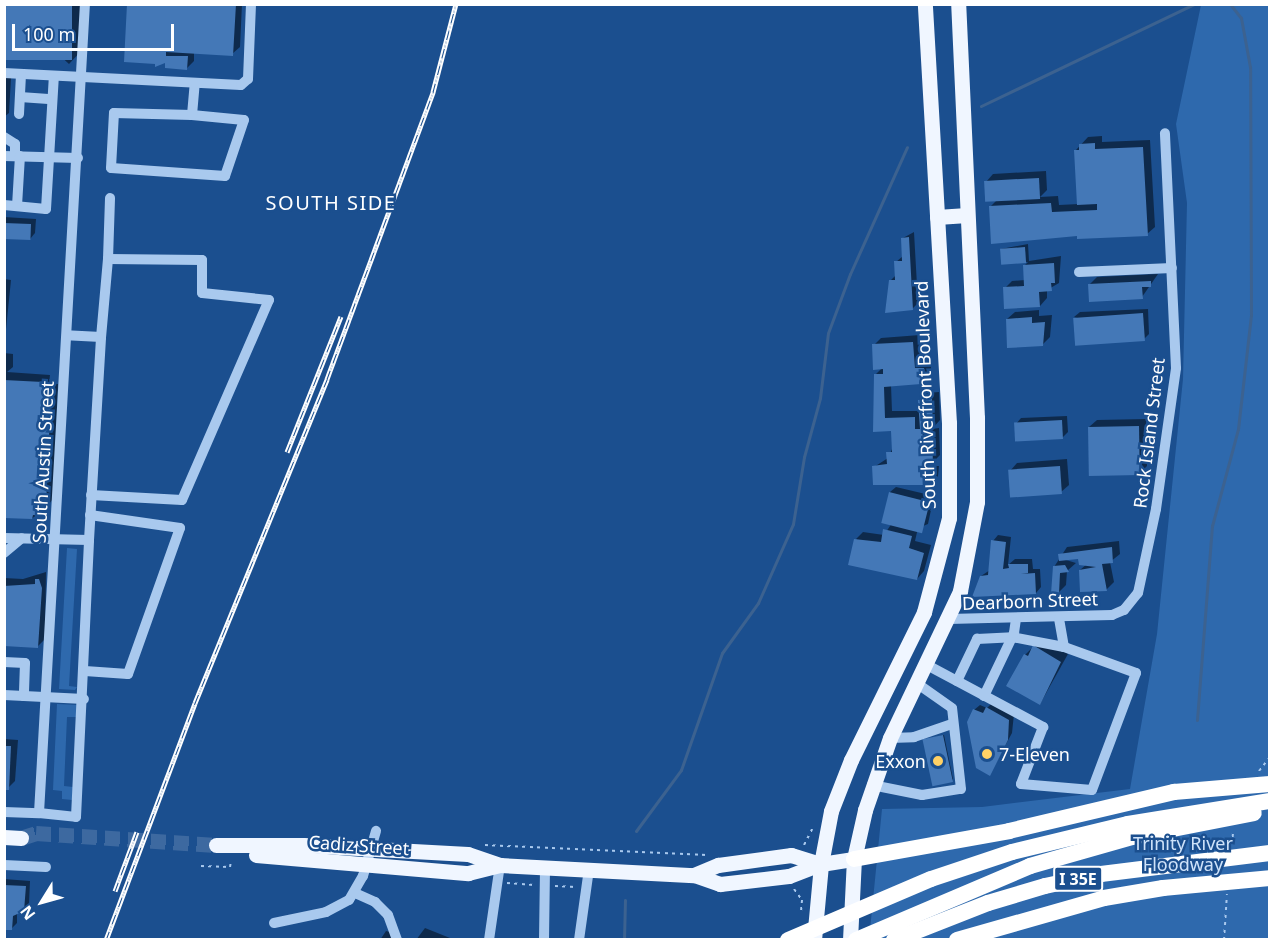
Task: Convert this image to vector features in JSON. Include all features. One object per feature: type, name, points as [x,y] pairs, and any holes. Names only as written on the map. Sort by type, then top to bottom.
[{"type":"highway","points":[[854,859],[970,839],[1174,792],[1269,784]]},
{"type":"highway","points":[[788,939],[971,864],[1269,801]]},
{"type":"highway","points":[[856,939],[903,917],[1030,866],[1130,830],[1269,811]]},
{"type":"highway","name":"I 35E","points":[[894,939],[1045,886],[1169,865],[1269,853]]},
{"type":"highway","points":[[957,939],[1104,898],[1162,888],[1269,878]]},
{"type":"main road","name":"South Riverfront Boulevard","points":[[814,939],[821,864],[840,783],[924,612],[944,547],[952,489],[925,4]]},
{"type":"main road","points":[[850,939],[854,859],[872,785],[890,738],[949,619],[967,566],[977,502],[977,418],[958,4]]},
{"type":"main road","points":[[937,217],[967,215]]},
{"type":"main road","points":[[924,612],[949,619]]},
{"type":"main road","points":[[867,726],[890,738]]},
{"type":"main road","points":[[4,837],[21,838]]},
{"type":"main road","name":"Cadiz Street","points":[[500,865],[468,873],[215,849],[372,849],[468,854],[500,865],[694,875],[720,884],[789,876],[821,864],[854,859]]},
{"type":"main road","name":"Cadiz Street","points":[[694,875],[718,865],[791,855],[821,864]]},
{"type":"street","name":"South Austin Street","points":[[39,813],[78,159],[85,4]]},
{"type":"street","points":[[4,74],[245,84],[251,4]]},
{"type":"street","points":[[20,114],[21,74]]},
{"type":"street","points":[[4,205],[46,209],[54,76]]},
{"type":"street","points":[[192,115],[195,83]]},
{"type":"street","points":[[20,97],[52,99]]},
{"type":"street","points":[[114,113],[192,115],[244,120],[225,176],[111,168],[114,113]]},
{"type":"street","name":"Rock Island Street","points":[[1112,615],[1131,603],[1143,580],[1158,500],[1176,368],[1165,133]]},
{"type":"street","points":[[4,137],[15,144],[13,156],[17,206]]},
{"type":"street","points":[[13,156],[78,159]]},
{"type":"street","points":[[4,812],[76,817],[84,699],[91,495],[100,337],[108,259],[110,198]]},
{"type":"street","points":[[91,495],[182,500],[269,300],[202,293],[202,260],[108,259]]},
{"type":"street","points":[[1079,272],[1172,268]]},
{"type":"street","points":[[67,335],[100,337]]},
{"type":"street","points":[[85,671],[128,674],[180,528],[90,515]]},
{"type":"street","points":[[4,538],[89,540]]},
{"type":"street","points":[[4,554],[22,538]]},
{"type":"street","name":"Dearborn Street","points":[[949,619],[982,620],[1112,615]]},
{"type":"street","points":[[1059,618],[1064,647]]},
{"type":"street","points":[[984,696],[1012,637],[1016,619]]},
{"type":"street","points":[[957,681],[977,639],[982,620]]},
{"type":"street","points":[[927,665],[1043,727],[1021,783],[1092,790],[1136,673],[1064,647],[1012,637],[977,639]]},
{"type":"street","points":[[4,662],[25,663],[24,696]]},
{"type":"street","points":[[872,785],[922,795],[958,792],[962,784],[952,724],[952,708],[918,684]]},
{"type":"street","points":[[4,695],[84,699]]},
{"type":"street","points":[[890,738],[914,737],[952,724]]},
{"type":"street","points":[[274,922],[326,912],[343,905],[355,893],[367,865],[376,831]]},
{"type":"street","points":[[4,864],[46,867]]},
{"type":"street","points":[[489,939],[500,865]]},
{"type":"street","points":[[544,939],[545,867]]},
{"type":"street","points":[[579,939],[589,869]]},
{"type":"street","points":[[355,893],[375,902],[388,915],[397,939]]},
{"type":"path","points":[[473,844],[579,851],[710,855]]},
{"type":"path","points":[[201,866],[230,867],[231,861]]},
{"type":"green space","name":"Trinity River Floodway","points":[[1201,5],[1269,5],[1269,939],[869,940],[882,809],[982,807],[1130,789],[1157,634],[1183,379],[1187,203],[1176,124]]},
{"type":"green space","points":[[67,548],[77,549],[69,686],[77,687],[75,690],[59,689]]},
{"type":"green space","points":[[57,704],[77,705],[77,717],[67,717],[64,786],[73,787],[72,800],[62,799],[62,791],[53,790]]},
{"type":"building","points":[[4,4],[72,4],[72,60],[4,60]]},
{"type":"building","points":[[127,4],[236,4],[233,56],[166,52],[166,56],[188,56],[187,70],[165,68],[165,63],[155,67],[155,64],[124,62]]},
{"type":"building","points":[[1095,143],[1095,149],[1143,147],[1148,236],[1077,239],[1077,236],[991,244],[989,206],[1051,203],[1052,212],[1097,210],[1097,204],[1077,205],[1074,150],[1079,150],[1079,144]]},
{"type":"building","points":[[1039,178],[1040,199],[985,202],[984,181]]},
{"type":"building","points":[[4,223],[31,224],[30,240],[4,239]]},
{"type":"building","points":[[909,237],[913,310],[885,313],[889,280],[895,280],[894,261],[902,261],[901,238]]},
{"type":"building","points":[[1025,247],[1026,263],[1001,265],[1000,249]]},
{"type":"building","points":[[1054,263],[1055,283],[1051,283],[1052,291],[1039,292],[1040,307],[1004,309],[1003,287],[1024,286],[1023,265]]},
{"type":"building","points":[[1151,281],[1151,287],[1142,287],[1143,299],[1089,302],[1088,284]]},
{"type":"building","points":[[1143,313],[1145,341],[1075,346],[1073,318]]},
{"type":"building","points":[[1032,317],[1032,323],[1045,322],[1043,346],[1007,348],[1006,319]]},
{"type":"building","points":[[913,342],[915,368],[924,368],[924,380],[921,384],[884,387],[885,418],[915,417],[915,429],[920,429],[918,400],[932,399],[933,429],[922,430],[923,436],[932,435],[933,464],[928,464],[927,473],[932,473],[931,485],[873,485],[872,466],[887,464],[886,452],[892,452],[891,431],[873,432],[874,374],[883,374],[883,369],[873,370],[872,344]]},
{"type":"building","points":[[4,380],[43,382],[42,391],[51,391],[46,507],[42,515],[33,515],[32,519],[4,518]]},
{"type":"building","points":[[1062,420],[1063,439],[1015,441],[1014,423]]},
{"type":"building","points":[[1139,426],[1140,475],[1089,476],[1088,427]]},
{"type":"building","points":[[1060,466],[1062,494],[1010,498],[1008,470]]},
{"type":"building","points":[[889,492],[930,502],[922,533],[881,523]]},
{"type":"building","points":[[883,529],[912,536],[909,548],[924,553],[917,580],[848,565],[854,539],[881,542]]},
{"type":"building","points":[[991,540],[1006,542],[1003,569],[1009,568],[1008,564],[1028,564],[1028,573],[1021,574],[1035,573],[1036,594],[972,597],[980,576],[988,575]]},
{"type":"building","points":[[1112,547],[1113,563],[1102,564],[1107,591],[1080,592],[1079,570],[1096,567],[1079,565],[1078,559],[1059,561],[1058,554]]},
{"type":"building","points":[[1065,565],[1069,572],[1060,573],[1059,594],[1051,594],[1053,566]]},
{"type":"building","points":[[35,579],[39,579],[42,588],[38,648],[4,646],[4,586],[35,584]]},
{"type":"building","points":[[1033,645],[1061,662],[1040,705],[1006,686],[1024,654],[1028,656]]},
{"type":"building","name":"7-Eleven","points":[[986,707],[1009,720],[1008,740],[990,776],[976,768],[967,722],[973,709],[983,713]]},
{"type":"building","name":"Exxon","points":[[943,735],[953,782],[932,786],[922,739]]},
{"type":"building","points":[[4,746],[11,746],[9,790],[4,790]]},
{"type":"building","points":[[4,885],[26,886],[24,911],[13,916],[12,930],[4,930]]},
{"type":"waterway","points":[[981,106],[1194,4]]},
{"type":"waterway","points":[[1197,720],[1212,526],[1238,429],[1251,315],[1250,67],[1241,18],[1230,4]]},
{"type":"waterway","points":[[636,831],[681,770],[722,653],[758,603],[793,524],[804,457],[820,398],[828,333],[850,274],[907,147]]},
{"type":"waterway","points":[[624,940],[625,900]]},
{"type":"tunnel","points":[[21,838],[36,833],[216,845]]},
{"type":"railway","points":[[106,940],[195,703],[327,379],[433,92],[456,4]]},
{"type":"railway","points":[[287,452],[341,316]]},
{"type":"railway","points":[[115,891],[137,832]]},
{"type":"place","name":"7-Eleven","points":[[987,754]]},
{"type":"place","name":"Exxon","points":[[938,761]]},
{"type":"district","name":"SOUTH SIDE","points":[[331,202]]}]
